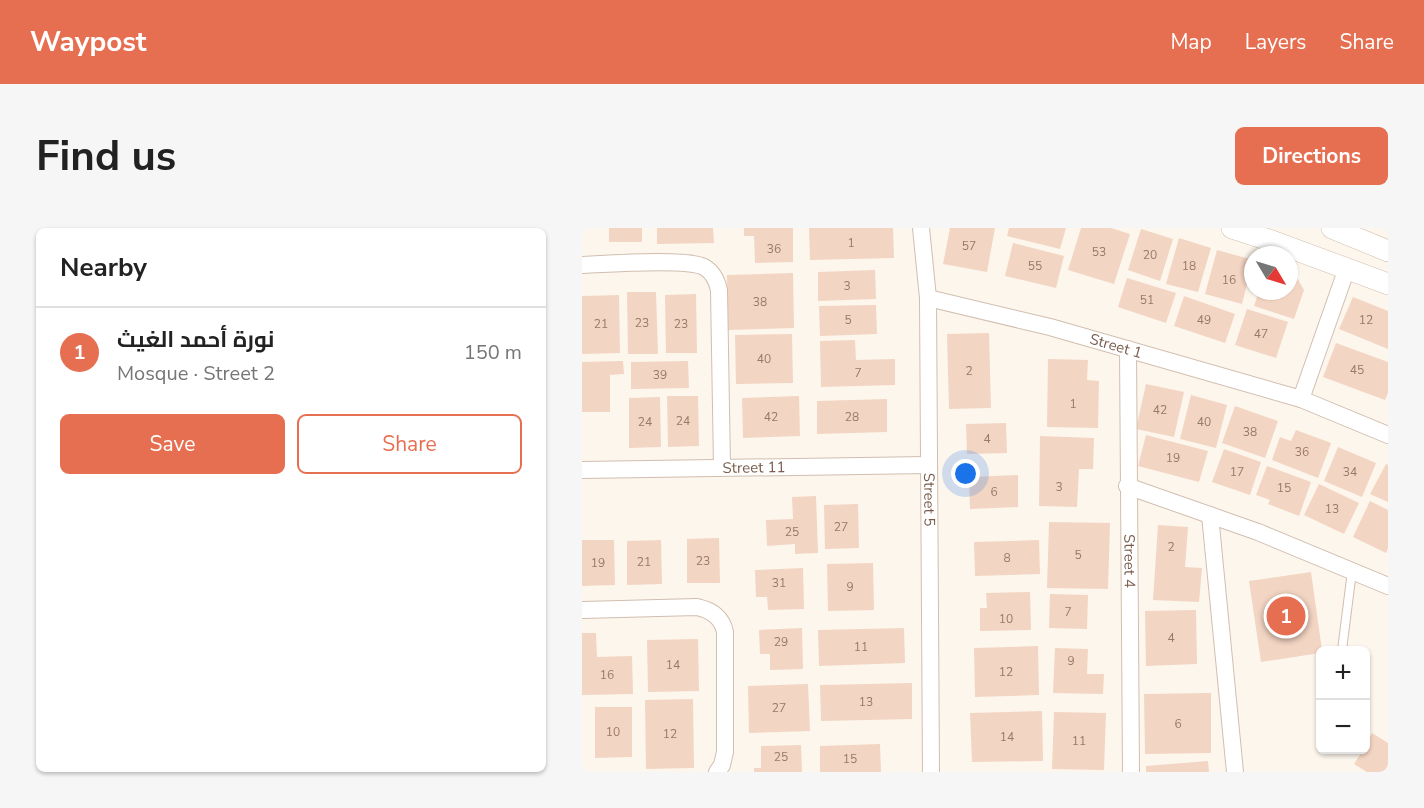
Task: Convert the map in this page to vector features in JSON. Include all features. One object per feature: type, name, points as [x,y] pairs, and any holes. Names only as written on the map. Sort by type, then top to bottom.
[{"type":"street","name":"Street 5","points":[[921,228],[928,298],[931,772]]},
{"type":"street","points":[[1232,228],[1388,284]]},
{"type":"street","points":[[1332,228],[1388,251]]},
{"type":"street","points":[[582,265],[689,263],[706,269],[714,277],[719,290],[722,467]]},
{"type":"street","points":[[1301,399],[1347,268]]},
{"type":"street","name":"Street 1","points":[[928,298],[1010,316],[1301,399],[1388,435]]},
{"type":"street","name":"Street 4","points":[[1128,349],[1127,486],[1131,772]]},
{"type":"street","name":"Street 11","points":[[582,470],[928,465]]},
{"type":"street","points":[[1127,486],[1210,515],[1388,586]]},
{"type":"street","points":[[1210,515],[1235,772]]},
{"type":"street","points":[[582,610],[697,607],[712,612],[720,620],[725,632],[725,752],[722,765],[717,772]]},
{"type":"lane","points":[[1343,646],[1352,570]]},
{"type":"building","points":[[609,228],[642,228],[642,242],[609,242]]},
{"type":"building","points":[[657,228],[713,228],[714,243],[657,244]]},
{"type":"building","points":[[744,228],[793,228],[793,262],[755,263],[754,236],[744,236]]},
{"type":"building","points":[[809,228],[893,228],[894,258],[810,260]]},
{"type":"building","points":[[950,228],[995,228],[987,272],[943,264]]},
{"type":"building","points":[[1009,228],[1066,228],[1060,249],[1007,236]]},
{"type":"building","points":[[1081,228],[1111,228],[1130,234],[1114,284],[1068,270]]},
{"type":"building","points":[[1141,229],[1173,239],[1160,281],[1128,270]]},
{"type":"building","points":[[1179,238],[1211,248],[1198,292],[1166,284]]},
{"type":"building","points":[[1013,243],[1064,256],[1056,288],[1005,276]]},
{"type":"building","points":[[1217,250],[1244,258],[1242,304],[1205,294]]},
{"type":"building","points":[[875,270],[876,299],[818,301],[818,272]]},
{"type":"building","points":[[793,273],[794,328],[728,330],[727,275]]},
{"type":"building","points":[[1127,278],[1176,293],[1166,323],[1118,307]]},
{"type":"building","points":[[1298,280],[1304,290],[1294,319],[1254,306],[1256,300],[1298,300]]},
{"type":"building","points":[[627,292],[656,292],[658,354],[628,354]]},
{"type":"building","points":[[696,294],[697,353],[666,353],[665,295]]},
{"type":"building","points":[[619,295],[620,353],[582,354],[582,296]]},
{"type":"building","points":[[1184,296],[1235,314],[1225,343],[1174,326]]},
{"type":"building","points":[[1353,297],[1388,311],[1388,349],[1339,329]]},
{"type":"building","points":[[876,305],[877,334],[820,336],[819,306]]},
{"type":"building","points":[[1247,309],[1288,322],[1276,358],[1235,345]]},
{"type":"building","points":[[989,333],[991,408],[949,409],[947,334]]},
{"type":"building","points":[[792,334],[793,383],[736,384],[735,335]]},
{"type":"building","points":[[855,340],[856,360],[895,359],[895,385],[821,387],[820,341]]},
{"type":"building","points":[[1336,343],[1388,362],[1388,393],[1385,400],[1323,377]]},
{"type":"building","points":[[1048,359],[1088,360],[1087,380],[1099,381],[1098,428],[1047,427]]},
{"type":"building","points":[[623,361],[624,374],[610,375],[610,412],[582,412],[582,362]]},
{"type":"building","points":[[688,361],[689,388],[631,389],[631,362]]},
{"type":"building","points":[[1146,384],[1184,392],[1174,437],[1136,429]]},
{"type":"building","points":[[1191,395],[1227,405],[1216,448],[1180,439]]},
{"type":"building","points":[[667,396],[698,396],[699,446],[668,447]]},
{"type":"building","points":[[799,396],[800,436],[743,438],[742,398]]},
{"type":"building","points":[[660,397],[661,447],[629,448],[629,398]]},
{"type":"building","points":[[887,399],[887,432],[817,434],[817,401]]},
{"type":"building","points":[[1235,406],[1278,421],[1265,458],[1222,443]]},
{"type":"building","points":[[1006,423],[1007,453],[967,454],[966,424]]},
{"type":"building","points":[[1296,430],[1331,443],[1318,478],[1272,460],[1280,437],[1291,441]]},
{"type":"building","points":[[1146,435],[1208,451],[1199,482],[1138,466]]},
{"type":"building","points":[[1040,436],[1094,438],[1093,469],[1079,469],[1077,507],[1039,506]]},
{"type":"building","points":[[1338,447],[1376,463],[1362,497],[1324,481]]},
{"type":"building","points":[[1224,449],[1261,462],[1250,495],[1212,482]]},
{"type":"building","points":[[1386,464],[1388,465],[1388,502],[1370,494]]},
{"type":"building","points":[[1267,466],[1311,482],[1299,516],[1268,504],[1270,500],[1256,495]]},
{"type":"building","points":[[1018,475],[1018,507],[970,509],[969,477]]},
{"type":"building","points":[[1319,484],[1359,503],[1344,534],[1304,515]]},
{"type":"building","points":[[816,496],[818,553],[795,554],[795,544],[767,546],[766,520],[793,519],[792,497]]},
{"type":"building","points":[[1370,501],[1388,510],[1386,553],[1353,537]]},
{"type":"building","points":[[858,504],[859,548],[825,549],[824,505]]},
{"type":"building","points":[[1049,522],[1110,523],[1108,589],[1047,588]]},
{"type":"building","points":[[1158,525],[1188,527],[1185,567],[1202,568],[1199,602],[1153,600]]},
{"type":"building","points":[[719,538],[720,583],[687,583],[687,539]]},
{"type":"building","points":[[582,540],[614,540],[615,585],[582,586]]},
{"type":"building","points":[[661,540],[662,584],[627,585],[627,541]]},
{"type":"building","points":[[1039,540],[1040,574],[975,576],[974,542]]},
{"type":"building","points":[[873,563],[874,610],[828,611],[827,564]]},
{"type":"building","points":[[803,568],[804,609],[768,610],[767,597],[756,597],[755,570]]},
{"type":"building","points":[[1311,572],[1321,646],[1316,646],[1316,654],[1261,662],[1249,581]]},
{"type":"building","points":[[1030,592],[1031,630],[980,631],[980,608],[987,608],[986,593]]},
{"type":"building","points":[[1050,594],[1088,595],[1087,629],[1049,628]]},
{"type":"building","points":[[1196,610],[1197,664],[1146,666],[1145,611]]},
{"type":"building","points":[[802,628],[803,669],[770,670],[770,654],[760,654],[759,630]]},
{"type":"building","points":[[904,628],[905,663],[819,666],[818,630]]},
{"type":"building","points":[[582,633],[596,633],[597,657],[632,656],[633,694],[582,695]]},
{"type":"building","points":[[698,639],[699,691],[648,692],[647,640]]},
{"type":"building","points":[[1038,646],[1039,695],[975,697],[974,648]]},
{"type":"building","points":[[1055,648],[1088,649],[1087,674],[1104,674],[1103,694],[1053,693]]},
{"type":"building","points":[[912,683],[912,719],[821,721],[820,685]]},
{"type":"building","points":[[808,684],[810,731],[749,733],[748,686]]},
{"type":"building","points":[[1211,693],[1211,753],[1145,754],[1144,694]]},
{"type":"building","points":[[693,699],[694,768],[646,769],[645,700]]},
{"type":"building","points":[[595,707],[632,707],[632,757],[595,758]]},
{"type":"building","points":[[1042,711],[1043,761],[972,762],[970,713]]},
{"type":"building","points":[[1054,712],[1106,713],[1104,770],[1052,769]]},
{"type":"building","points":[[1372,733],[1388,743],[1388,772],[1367,772],[1354,764],[1360,754],[1370,754]]},
{"type":"building","points":[[880,744],[881,772],[820,772],[820,746]]},
{"type":"building","points":[[801,745],[802,772],[754,772],[754,768],[761,768],[761,746]]},
{"type":"building","points":[[1208,761],[1209,772],[1146,772],[1146,766]]},
{"type":"place","name":"نورة أحمد الغيث","points":[[1286,616]]}]
